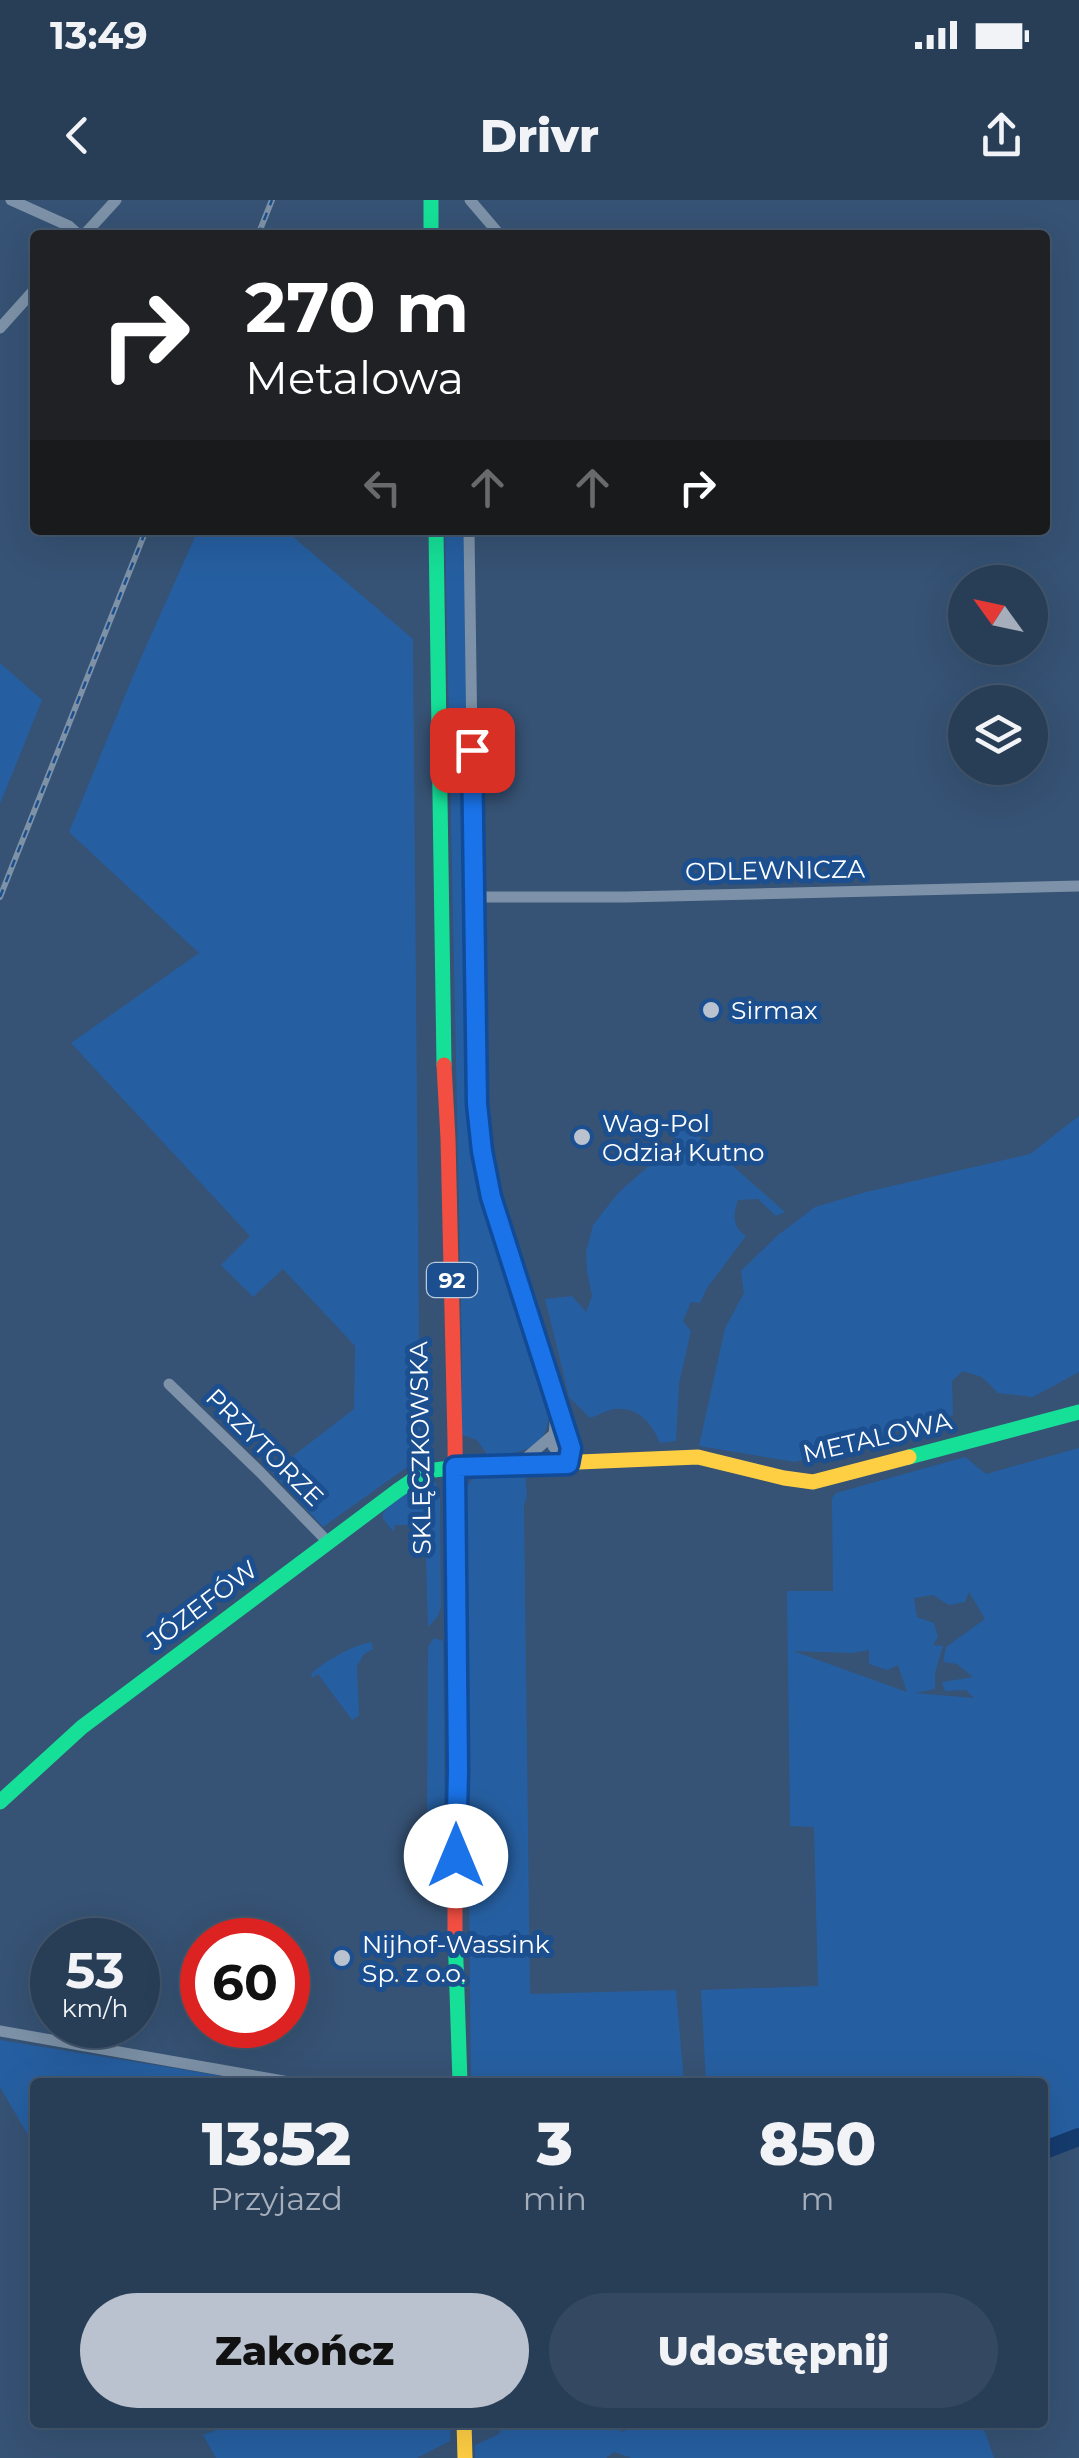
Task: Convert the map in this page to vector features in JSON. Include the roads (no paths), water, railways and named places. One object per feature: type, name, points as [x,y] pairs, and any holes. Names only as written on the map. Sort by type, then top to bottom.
[{"type":"main road","points":[[431,200],[432,230]]},
{"type":"main road","name":"SKLĘCZKOWSKA","points":[[436,535],[444,1093],[441,1140],[458,1750],[460,2078]]},
{"type":"main road","name":"METALOWA","points":[[450,1467],[698,1457],[720,1459],[792,1481],[812,1482],[1079,1412]]},
{"type":"main road","name":"JÓZEFÓW","points":[[0,1802],[82,1727],[328,1542],[426,1471],[450,1467]]},
{"type":"main road","points":[[464,2428],[465,2458]]},
{"type":"street","points":[[11,200],[74,230]]},
{"type":"street","points":[[86,230],[116,200]]},
{"type":"street","points":[[470,200],[496,230]]},
{"type":"street","points":[[0,328],[30,295]]},
{"type":"street","points":[[469,535],[477,1104],[482,1151],[491,1197],[571,1448],[568,1464]]},
{"type":"street","name":"ODLEWNICZA","points":[[473,897],[1079,886]]},
{"type":"street","name":"PRZYTORZE","points":[[169,1384],[328,1542]]},
{"type":"street","points":[[557,1408],[553,1446],[568,1464]]},
{"type":"street","points":[[517,1465],[553,1435]]},
{"type":"street","points":[[0,2030],[267,2078]]},
{"type":"waterway","points":[[1048,2149],[1079,2137]]},
{"type":"railway","points":[[260,230],[272,200]]},
{"type":"railway","points":[[0,897],[144,535]]},
{"type":"place","name":"Sirmax","points":[[711,1010]]},
{"type":"place","name":"Wag-Pol Odział Kutno","points":[[582,1137]]},
{"type":"place","name":"Nijhof-Wassink Sp. z o.o.","points":[[342,1958]]}]
